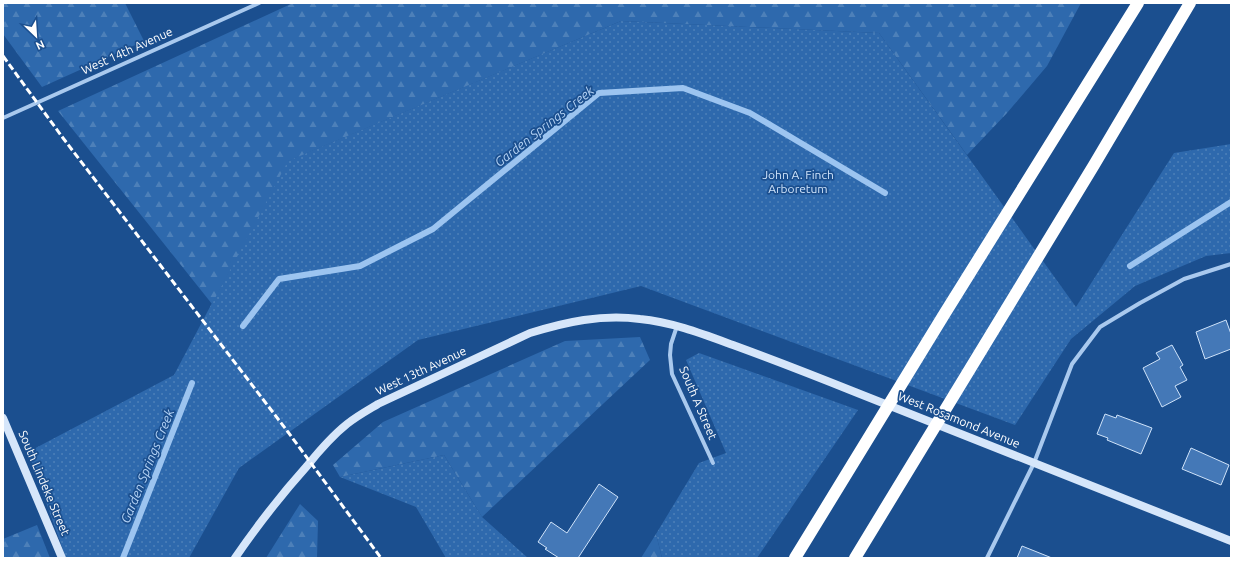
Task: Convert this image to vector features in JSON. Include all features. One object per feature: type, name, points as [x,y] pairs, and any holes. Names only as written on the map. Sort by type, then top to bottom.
[{"type":"highway","points":[[795,558],[945,312],[1138,3]]},
{"type":"highway","points":[[855,558],[1090,172],[1190,3]]},
{"type":"street","name":"West 14th Avenue","points":[[3,118],[258,3]]},
{"type":"street","points":[[987,558],[1034,463],[1072,364],[1100,327],[1184,279],[1231,264]]},
{"type":"street","name":"West 13th Avenue","points":[[235,558],[247,540],[293,481],[333,436],[348,423],[378,404],[504,344],[555,325],[583,319],[611,317],[641,319],[677,326]]},
{"type":"street","name":"West Rosamond Avenue","points":[[677,326],[711,337],[828,381],[1231,541]]},
{"type":"street","name":"South A Street","points":[[677,326],[671,344],[670,355],[672,374],[714,463]]},
{"type":"street","name":"South Lindeke Street","points":[[3,418],[62,558]]},
{"type":"green space","points":[[3,3],[125,3],[144,41],[42,87],[3,34]]},
{"type":"green space","points":[[293,3],[1081,3],[1047,66],[1007,113],[967,155],[879,33],[621,21],[288,161],[212,304],[58,111]]},
{"type":"green space","name":"John A. Finch Arboretum","points":[[621,21],[879,33],[1076,307],[1174,153],[1231,144],[1231,253],[1206,256],[1135,286],[1071,339],[1015,425],[641,286],[418,340],[239,468],[189,558],[66,558],[28,452],[174,375],[287,161]]},
{"type":"green space","points":[[640,337],[650,360],[482,517],[444,455],[340,477],[333,465],[383,422],[565,341]]},
{"type":"green space","points":[[699,353],[858,410],[757,558],[662,558],[656,534],[699,463],[726,453],[686,360]]},
{"type":"green space","points":[[444,455],[482,517],[528,558],[446,558],[416,507],[340,477]]},
{"type":"green space","points":[[300,504],[318,521],[317,558],[266,558]]},
{"type":"green space","points":[[37,525],[50,558],[3,558],[3,539]]},
{"type":"green space","points":[[656,534],[662,558],[641,558]]},
{"type":"building","points":[[1226,320],[1231,334],[1231,349],[1205,359],[1196,332]]},
{"type":"building","points":[[1172,345],[1183,365],[1180,367],[1187,380],[1175,386],[1181,397],[1162,407],[1143,368],[1160,359],[1156,353]]},
{"type":"building","points":[[1105,414],[1116,418],[1117,415],[1152,428],[1141,454],[1107,440],[1108,438],[1097,434]]},
{"type":"building","points":[[1191,448],[1229,465],[1221,485],[1182,469]]},
{"type":"building","points":[[599,484],[618,497],[578,558],[559,558],[545,549],[547,548],[538,542],[551,522],[567,533]]},
{"type":"building","points":[[1022,546],[1052,558],[1017,558]]},
{"type":"waterway","name":"Garden Springs Creek","points":[[243,326],[279,279],[360,266],[433,229],[599,93],[683,88],[750,113],[885,193]]},
{"type":"waterway","name":"Garden Springs Creek","points":[[1130,266],[1231,202]]},
{"type":"waterway","name":"Garden Springs Creek","points":[[123,558],[192,383]]},
{"type":"railway","points":[[3,56],[63,138],[288,432],[381,558]]}]
